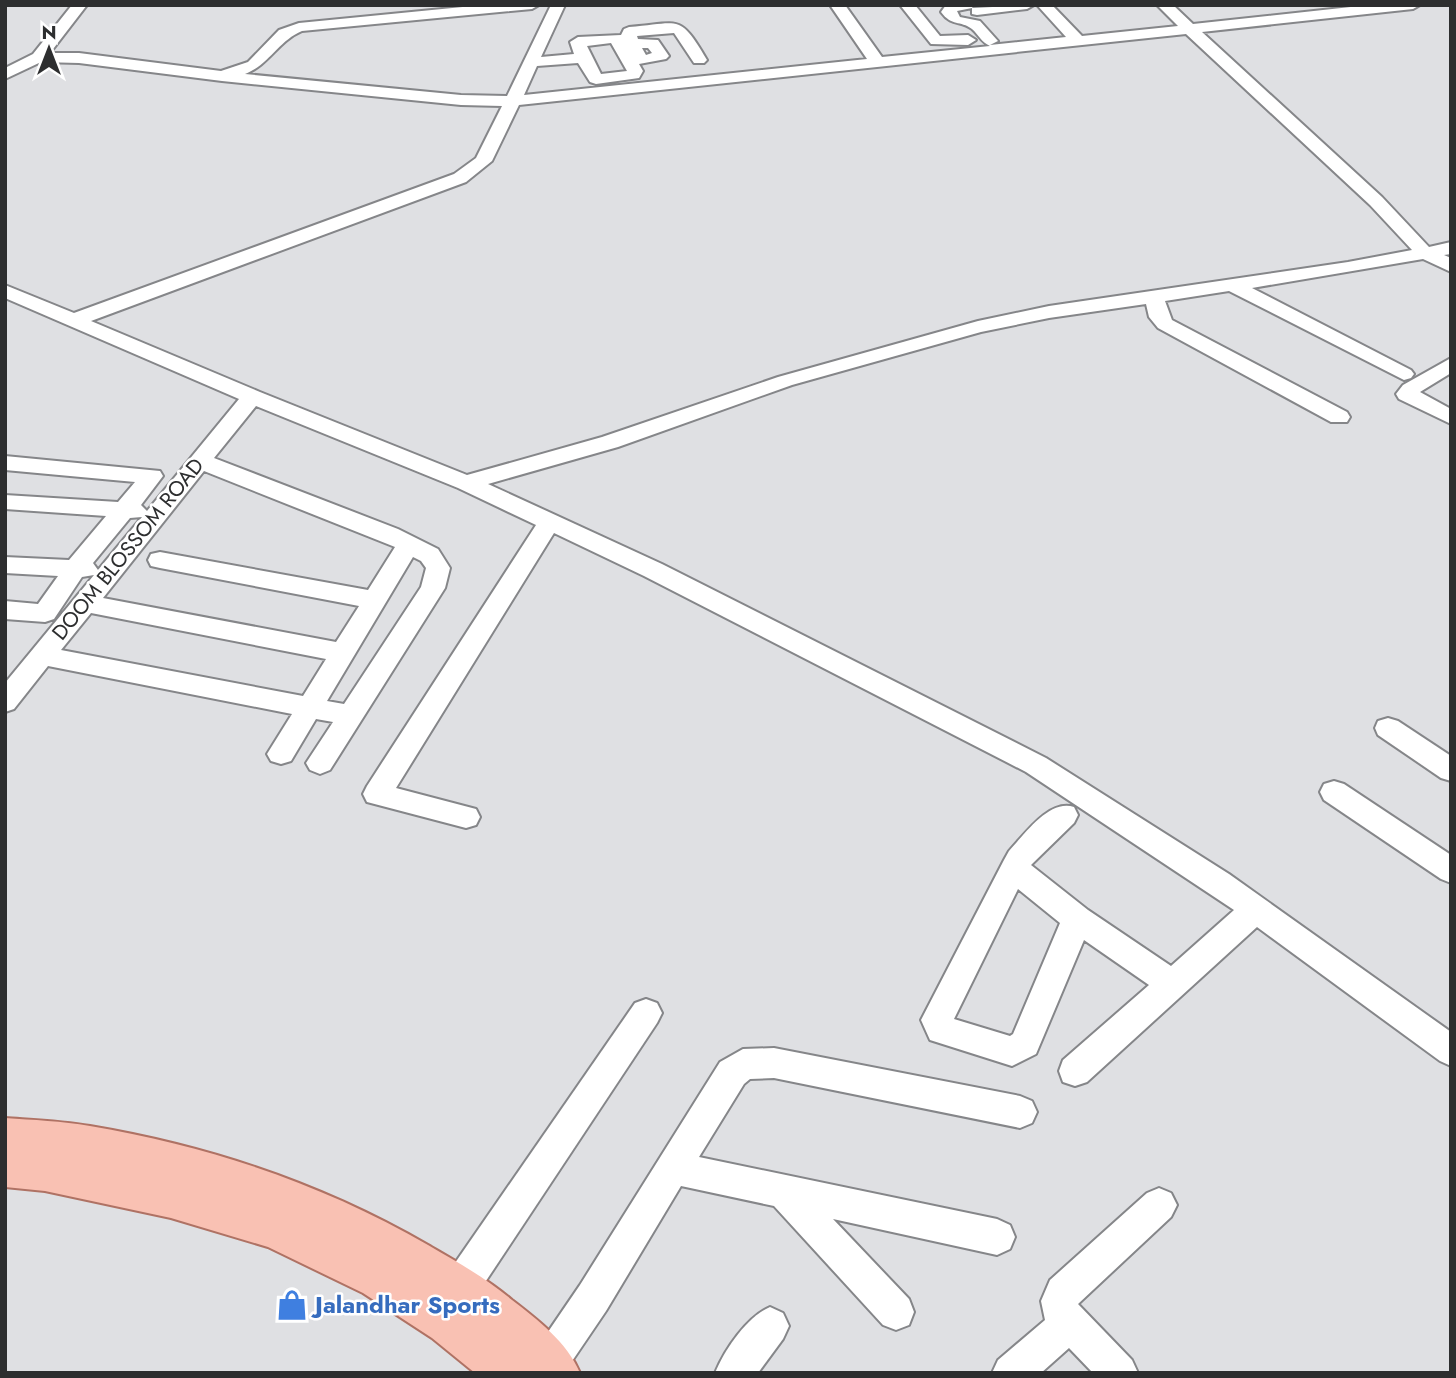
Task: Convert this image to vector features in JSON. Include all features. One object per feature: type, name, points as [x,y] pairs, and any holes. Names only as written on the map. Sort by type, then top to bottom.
[{"type":"main road","points":[[16,1152],[132,1188],[232,1212],[320,1247],[367,1271],[460,1303],[538,1370]]},
{"type":"street","points":[[5,74],[38,57],[80,5]]},
{"type":"street","points":[[222,76],[254,65],[290,23],[311,24],[483,7],[532,5]]},
{"type":"street","points":[[75,320],[460,178],[483,161],[533,62],[558,5]]},
{"type":"street","points":[[837,5],[879,64]]},
{"type":"street","points":[[1164,5],[1376,201],[1424,251],[1451,266]]},
{"type":"street","points":[[1243,5],[1262,21]]},
{"type":"street","points":[[948,10],[955,20],[986,28],[1068,39],[1413,5]]},
{"type":"street","points":[[38,57],[79,58],[222,76],[461,100],[513,101],[879,64],[1037,8]]},
{"type":"street","points":[[1037,8],[1068,39]]},
{"type":"street","points":[[1037,8],[1068,39]]},
{"type":"street","points":[[910,9],[948,10],[986,28]]},
{"type":"street","points":[[910,9],[939,43],[986,28]]},
{"type":"street","points":[[656,87],[642,60],[661,56],[653,43],[633,44],[629,33],[677,28],[682,31],[699,60]]},
{"type":"street","points":[[533,62],[583,58]]},
{"type":"street","points":[[466,483],[610,442],[785,381],[978,327],[1154,295],[1348,268],[1451,247]]},
{"type":"street","points":[[1230,284],[1404,374]]},
{"type":"street","points":[[5,291],[252,397],[466,483],[653,570],[1036,765],[1256,909],[1451,1051]]},
{"type":"street","points":[[1154,295],[1158,317],[1164,324],[1339,417]]},
{"type":"street","points":[[1451,364],[1410,388],[1407,394],[1451,418]]},
{"type":"street","name":"DOOM BLOSSOM ROAD","points":[[5,702],[252,397]]},
{"type":"street","points":[[200,461],[409,544],[430,555],[438,568],[433,588],[320,762]]},
{"type":"street","points":[[5,463],[152,476],[74,570],[45,613],[5,610]]},
{"type":"street","points":[[5,502],[158,513]]},
{"type":"street","points":[[466,817],[377,794],[549,522]]},
{"type":"street","points":[[281,754],[409,544]]},
{"type":"street","points":[[160,560],[375,600]]},
{"type":"street","points":[[5,565],[111,571]]},
{"type":"street","points":[[85,603],[343,653]]},
{"type":"street","points":[[42,656],[349,715]]},
{"type":"street","points":[[1388,728],[1451,770]]},
{"type":"street","points":[[1334,792],[1451,871]]},
{"type":"street","points":[[1064,815],[1026,852],[1014,868],[937,1020],[941,1030],[1012,1051],[1024,1044],[1077,919]]},
{"type":"street","points":[[1014,868],[1077,919],[1172,984]]},
{"type":"street","points":[[1074,1071],[1256,909]]},
{"type":"street","points":[[460,1303],[646,1013]]},
{"type":"street","points":[[538,1370],[593,1298],[732,1073],[743,1064],[774,1063],[1020,1112]]},
{"type":"street","points":[[673,1168],[997,1237]]},
{"type":"street","points":[[783,1191],[896,1312]]},
{"type":"street","points":[[1119,1373],[1061,1313],[1059,1301],[1063,1293],[1159,1205]]},
{"type":"street","points":[[1010,1373],[1072,1322]]},
{"type":"street","points":[[734,1373],[770,1326]]},
{"type":"place","name":"Jalandhar Sports","points":[[292,1305]]}]
